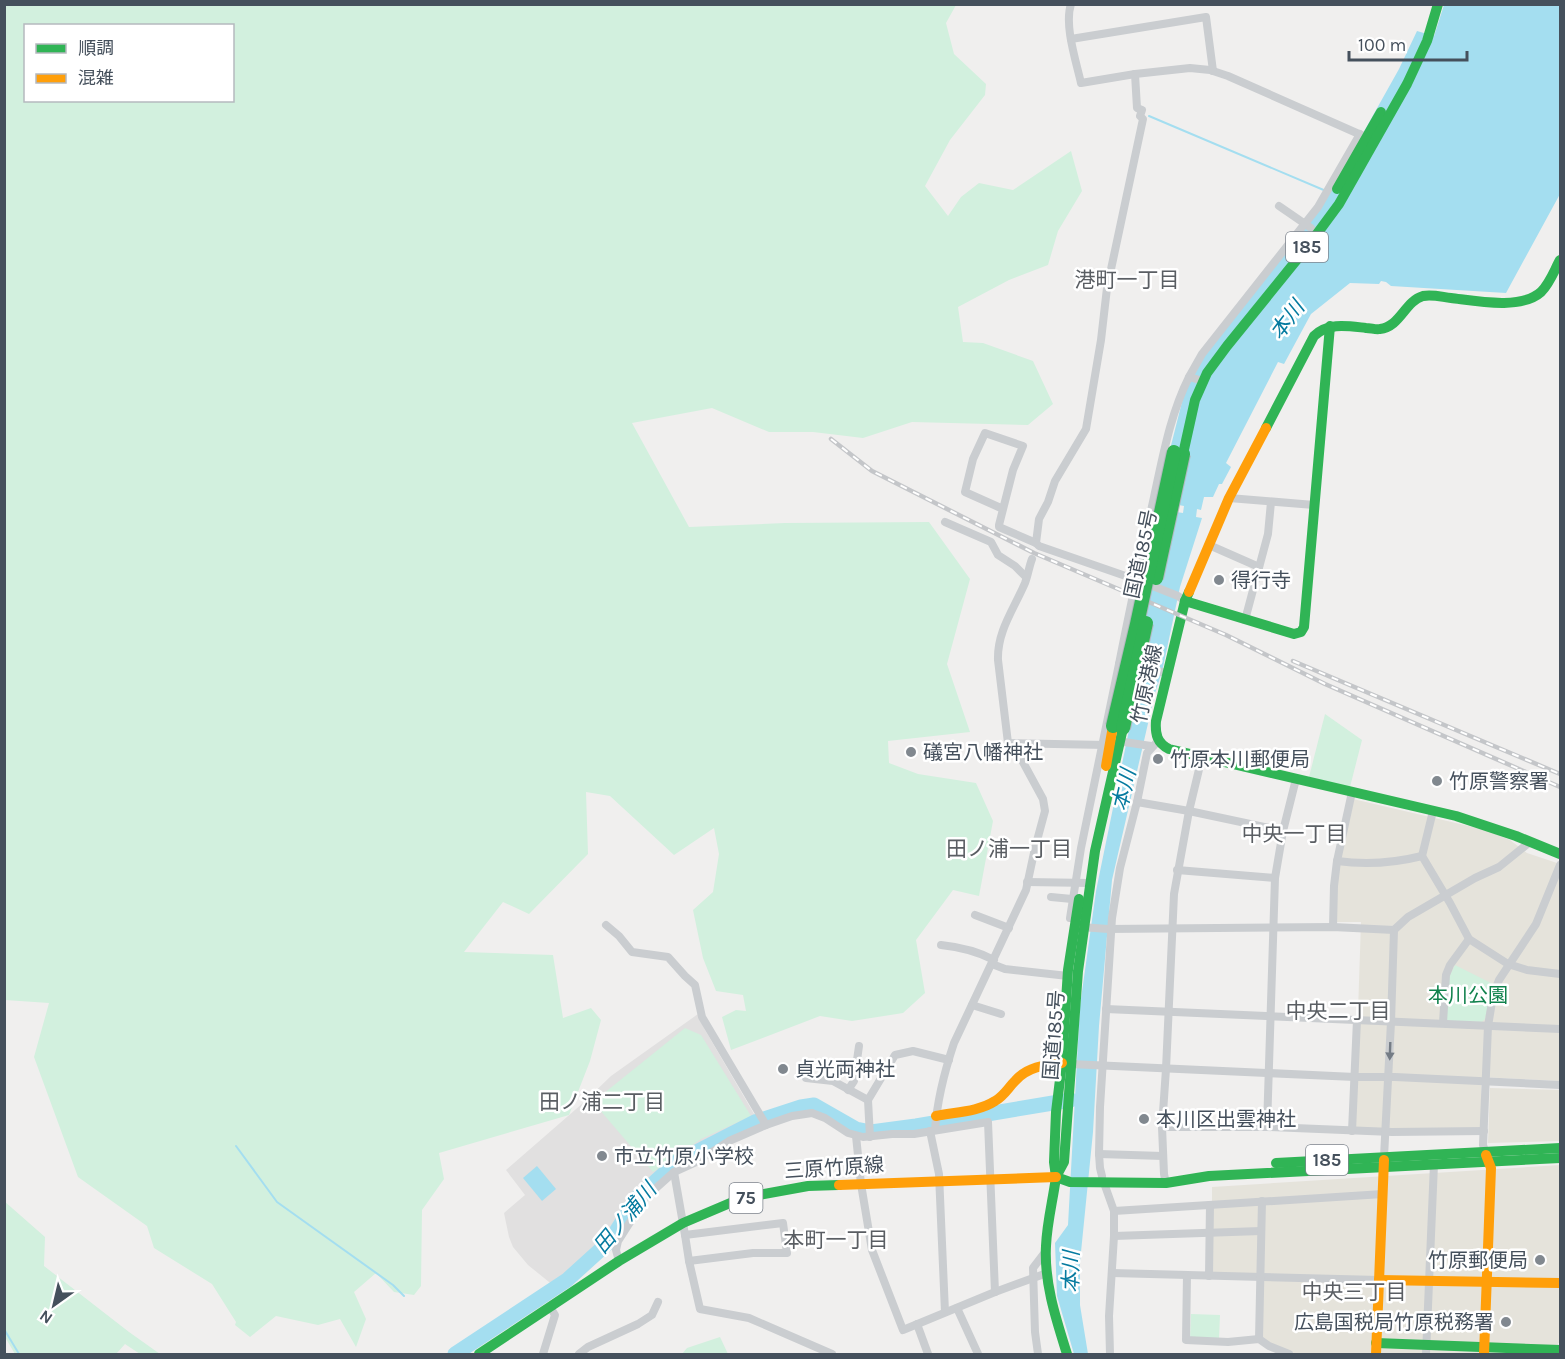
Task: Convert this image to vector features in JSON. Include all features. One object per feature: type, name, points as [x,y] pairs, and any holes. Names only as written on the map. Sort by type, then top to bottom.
[{"type":"main road","name":"国道185号","points":[[1425,33],[1429,4]]},
{"type":"main road","name":"国道185号","points":[[1082,883],[1095,851],[1120,732],[1137,624],[1182,416],[1195,379],[1204,362],[1337,189],[1425,33],[1438,4]]},
{"type":"main road","name":"国道185号","points":[[1195,379],[1212,365],[1327,222],[1366,137]]},
{"type":"main road","points":[[1182,598],[1195,605],[1294,634],[1301,632],[1304,627],[1330,326],[1382,329],[1396,321],[1412,303],[1421,297],[1433,296],[1506,303],[1527,300],[1537,296],[1546,286],[1560,260]]},
{"type":"main road","name":"竹原港線","points":[[1330,326],[1318,330],[1314,336],[1229,498],[1209,545],[1182,598],[1151,744],[1434,811],[1481,824],[1560,854]]},
{"type":"main road","name":"国道185号","points":[[1067,1354],[1051,1302],[1047,1273],[1047,1233],[1056,1177],[1054,1162],[1063,1094],[1070,1064],[1078,971],[1082,883],[1105,745],[1120,732]]},
{"type":"main road","name":"国道185号","points":[[1070,1064],[1068,976],[1079,925]]},
{"type":"main road","points":[[934,1125],[994,1102],[1024,1072],[1035,1066],[1070,1064]]},
{"type":"main road","name":"185","points":[[1384,1162],[1434,1164],[1560,1148]]},
{"type":"main road","points":[[1484,1351],[1491,1168],[1486,1156]]},
{"type":"main road","name":"185","points":[[1056,1177],[1165,1178],[1486,1156],[1560,1158]]},
{"type":"main road","points":[[1384,1162],[1376,1349],[1560,1350]]},
{"type":"main road","name":"三原竹原線","points":[[479,1354],[619,1261],[742,1198],[808,1186],[1056,1177]]},
{"type":"main road","points":[[1379,1280],[1560,1283]]},
{"type":"street","points":[[1071,4],[1068,24],[1081,83],[1190,68],[1213,71],[1366,137],[1329,188],[1308,226],[1280,206]]},
{"type":"street","points":[[1071,39],[1206,17],[1213,71]]},
{"type":"street","points":[[1035,543],[1039,519],[1055,481],[1086,429],[1107,288],[1143,119],[1140,116],[1142,110],[1137,108],[1135,74]]},
{"type":"street","points":[[1008,743],[1105,745],[1172,421],[1177,401],[1195,379]]},
{"type":"street","points":[[1003,509],[965,492],[973,459],[984,433],[1023,446],[1013,470],[999,527],[1048,550],[1182,598]]},
{"type":"street","points":[[1229,498],[1314,505]]},
{"type":"street","points":[[1245,620],[1268,534],[1271,502]]},
{"type":"street","points":[[945,522],[991,542],[998,555],[1015,566],[1026,577]]},
{"type":"street","points":[[1209,545],[1259,567]]},
{"type":"street","points":[[945,1312],[939,1174],[934,1125],[954,1043],[1026,890],[1045,811],[1043,799],[1018,753],[1008,743],[997,647],[1032,559]]},
{"type":"street","points":[[1121,665],[1165,672]]},
{"type":"street","points":[[1110,1354],[1109,1316],[1114,1211],[1098,1179],[1100,1168],[1100,1065],[1106,1009],[1110,929],[1119,868],[1151,744],[1120,732]]},
{"type":"street","points":[[1165,1178],[1162,1127],[1174,894],[1189,811],[1202,757]]},
{"type":"street","points":[[1267,1127],[1275,878],[1283,831],[1296,779]]},
{"type":"street","points":[[1333,927],[1337,861],[1352,792]]},
{"type":"street","points":[[1137,802],[1283,831]]},
{"type":"street","points":[[1434,811],[1422,856],[1469,939],[1508,964],[1527,970],[1560,974]]},
{"type":"street","points":[[1384,1162],[1394,930],[1408,917],[1475,878],[1499,867],[1530,842]]},
{"type":"street","points":[[1337,861],[1363,864],[1406,860],[1422,856]]},
{"type":"street","points":[[1486,1156],[1483,1145],[1488,1026],[1492,996],[1508,964],[1536,924],[1560,865]]},
{"type":"street","points":[[1177,870],[1275,878]]},
{"type":"street","points":[[1028,882],[1082,883]]},
{"type":"street","points":[[1082,883],[1072,898],[1079,925],[1110,929],[1333,927],[1394,930]]},
{"type":"street","points":[[1051,897],[1072,898]]},
{"type":"street","points":[[975,915],[1009,928]]},
{"type":"street","points":[[606,925],[632,952],[668,957],[695,985],[702,1017],[764,1122]]},
{"type":"street","points":[[1443,1023],[1446,975],[1450,965],[1469,939]]},
{"type":"street","points":[[941,945],[960,947],[982,954],[1005,969],[1068,976]]},
{"type":"street","points":[[972,1005],[1001,1014]]},
{"type":"street","points":[[1106,1009],[1560,1029]]},
{"type":"street","points":[[1352,1131],[1357,1020]]},
{"type":"street","points":[[848,1090],[854,1081],[859,1046]]},
{"type":"street","points":[[870,1137],[868,1100],[895,1056],[913,1051],[949,1060]]},
{"type":"street","points":[[1070,1064],[1560,1085]]},
{"type":"street","points":[[806,1078],[833,1081],[868,1100]]},
{"type":"street","points":[[619,1261],[616,1250],[618,1241],[646,1197],[674,1172],[696,1162],[764,1122],[812,1113],[856,1136],[870,1137],[914,1134],[934,1125],[988,1122],[995,1292]]},
{"type":"street","points":[[1162,1127],[1267,1127],[1386,1132],[1484,1131]]},
{"type":"street","points":[[856,1136],[872,1250],[903,1330],[1047,1273]]},
{"type":"street","points":[[1099,1154],[1163,1156]]},
{"type":"street","points":[[1426,1350],[1434,1164]]},
{"type":"street","points":[[674,1172],[700,1309],[749,1318],[832,1354]]},
{"type":"street","points":[[1114,1211],[1383,1194]]},
{"type":"street","points":[[1259,1339],[1262,1201]]},
{"type":"street","points":[[1209,1276],[1210,1205]]},
{"type":"street","points":[[684,1229],[783,1223],[787,1253],[753,1253],[690,1261]]},
{"type":"street","points":[[1114,1236],[1261,1231]]},
{"type":"street","points":[[1038,1354],[1033,1268],[1046,1251]]},
{"type":"street","points":[[1112,1273],[1379,1280]]},
{"type":"street","points":[[1187,1275],[1186,1340],[1228,1342],[1259,1339],[1289,1354]]},
{"type":"street","points":[[579,1354],[588,1347],[652,1316],[658,1302]]},
{"type":"street","points":[[543,1354],[555,1315],[550,1307]]},
{"type":"street","points":[[957,1308],[978,1354]]},
{"type":"street","points":[[917,1324],[928,1354]]},
{"type":"shaded area","points":[[1353,799],[1486,830],[1510,840],[1527,853],[1560,864],[1560,1081],[1481,1077],[1482,1128],[1354,1132],[1361,922],[1334,922],[1339,864]]},
{"type":"shaded area","name":"市立竹原小学校","points":[[698,1014],[757,1119],[699,1145],[666,1166],[634,1197],[603,1243],[567,1278],[554,1286],[528,1265],[513,1247],[504,1213],[525,1195],[506,1170],[611,1076]]},
{"type":"shaded area","points":[[1490,1088],[1560,1090],[1560,1141],[1488,1143]]},
{"type":"shaded area","points":[[1560,1165],[1560,1343],[1558,1343],[1558,1354],[1294,1354],[1262,1341],[1263,1274],[1212,1273],[1212,1187]]},
{"type":"green space","points":[[4,5],[956,5],[946,23],[954,54],[986,84],[985,95],[950,140],[925,186],[948,216],[961,197],[979,183],[1013,190],[1071,151],[1082,191],[1058,231],[1048,265],[1009,280],[958,307],[963,342],[983,343],[1033,361],[1053,404],[1028,425],[912,422],[863,438],[813,432],[769,432],[712,408],[632,423],[689,527],[785,523],[929,522],[970,579],[947,664],[970,732],[888,741],[889,763],[918,774],[976,783],[993,821],[979,896],[953,890],[916,940],[925,993],[903,1013],[852,1021],[820,1016],[731,1050],[722,1017],[736,1010],[746,1011],[743,995],[716,991],[703,958],[693,910],[713,892],[719,854],[714,828],[674,855],[610,796],[586,792],[588,854],[529,914],[503,902],[464,952],[553,955],[563,1018],[591,1008],[601,1020],[590,1061],[569,1115],[439,1153],[444,1179],[422,1210],[421,1286],[414,1295],[394,1292],[376,1273],[354,1292],[366,1319],[356,1347],[340,1319],[318,1325],[276,1316],[250,1337],[235,1325],[236,1322],[212,1284],[154,1248],[147,1226],[78,1177],[34,1057],[49,1003],[5,1000]]},
{"type":"green space","points":[[1325,714],[1362,740],[1350,787],[1309,777]]},
{"type":"green space","name":"本川公園","points":[[1455,965],[1493,984],[1485,1019],[1482,1022],[1448,1021],[1446,1019],[1449,977]]},
{"type":"green space","points":[[685,1028],[701,1035],[751,1116],[701,1139],[653,1172],[593,1102]]},
{"type":"green space","points":[[4,1201],[45,1237],[44,1266],[160,1354],[140,1354],[125,1344],[116,1354],[15,1354],[5,1337]]},
{"type":"green space","points":[[1191,1314],[1220,1315],[1219,1339],[1190,1339]]},
{"type":"green space","points":[[720,1337],[728,1354],[682,1354],[687,1348]]},
{"type":"water","name":"本川","points":[[1444,5],[1560,5],[1560,194],[1506,293],[1391,286],[1381,281],[1379,284],[1350,283],[1311,314],[1284,364],[1278,362],[1226,463],[1231,467],[1222,484],[1219,484],[1213,497],[1204,497],[1201,510],[1197,509],[1196,517],[1202,518],[1180,587],[1112,880],[1099,1026],[1093,1132],[1080,1262],[1080,1305],[1088,1354],[1074,1354],[1057,1296],[1055,1243],[1068,1225],[1080,1006],[1096,891],[1129,730],[1156,509],[1183,513],[1184,506],[1157,501],[1184,394],[1206,353],[1330,192],[1399,69],[1417,31],[1434,36]]},
{"type":"water","points":[[537,1166],[556,1189],[542,1201],[523,1178]]},
{"type":"waterway","points":[[1149,116],[1326,191]]},
{"type":"waterway","name":"田ノ浦川","points":[[455,1354],[567,1280],[610,1241],[638,1197],[677,1162],[755,1122],[814,1105],[856,1129],[871,1132],[1071,1100]]},
{"type":"waterway","points":[[236,1146],[277,1202],[393,1285],[404,1296]]},
{"type":"waterway","points":[[4,1329],[19,1354]]},
{"type":"railway","points":[[831,439],[872,471],[1034,553],[1226,635],[1325,684],[1560,787]]},
{"type":"railway","points":[[1293,661],[1560,774]]},
{"type":"traffic: fast","points":[[1183,454],[1195,400],[1207,373],[1339,204],[1407,84],[1427,41],[1438,4]]},
{"type":"traffic: fast","points":[[1337,189],[1381,112]]},
{"type":"traffic: fast","points":[[1266,428],[1314,336],[1320,332],[1338,326],[1377,329],[1387,327],[1393,324],[1412,303],[1426,295],[1498,303],[1522,301],[1541,292],[1560,260]]},
{"type":"traffic: fast","points":[[1185,601],[1294,634],[1301,632],[1304,627],[1330,326]]},
{"type":"traffic: fast","points":[[1113,726],[1174,452]]},
{"type":"traffic: fast","points":[[1156,578],[1183,454]]},
{"type":"traffic: fast","points":[[1189,592],[1156,721],[1158,738],[1165,747],[1456,816],[1516,836],[1560,854]]},
{"type":"traffic: fast","points":[[1123,728],[1146,623]]},
{"type":"traffic: fast","points":[[1056,1177],[1064,1162],[1078,971],[1095,851],[1123,728]]},
{"type":"traffic: fast","points":[[1056,1177],[1054,1162],[1056,1112],[1062,1063],[1068,970],[1079,899]]},
{"type":"traffic: fast","points":[[1276,1163],[1560,1148]]},
{"type":"traffic: fast","points":[[1056,1177],[1070,1182],[1166,1183],[1209,1176],[1560,1158]]},
{"type":"traffic: fast","points":[[1056,1177],[1048,1228],[1046,1260],[1052,1301],[1067,1354]]},
{"type":"traffic: fast","points":[[479,1354],[619,1261],[683,1223],[742,1198],[808,1186],[839,1185]]},
{"type":"traffic: fast","points":[[1376,1343],[1560,1350]]},
{"type":"traffic: slow","points":[[1189,592],[1229,498],[1266,428]]},
{"type":"traffic: slow","points":[[1106,766],[1113,726]]},
{"type":"traffic: slow","points":[[936,1116],[974,1110],[988,1105],[1001,1097],[1020,1076],[1030,1070],[1062,1063]]},
{"type":"traffic: slow","points":[[1484,1354],[1491,1168],[1486,1155]]},
{"type":"traffic: slow","points":[[1376,1354],[1384,1160]]},
{"type":"traffic: slow","points":[[839,1185],[1056,1177]]},
{"type":"traffic: slow","points":[[1379,1280],[1560,1283]]},
{"type":"place","name":"得行寺","points":[[1219,580]]},
{"type":"place","name":"礒宮八幡神社","points":[[911,752]]},
{"type":"place","name":"竹原本川郵便局","points":[[1158,759]]},
{"type":"place","name":"竹原警察署","points":[[1437,781]]},
{"type":"place","name":"貞光両神社","points":[[783,1069]]},
{"type":"place","name":"本川区出雲神社","points":[[1144,1119]]},
{"type":"place","name":"市立竹原小学校","points":[[602,1156]]},
{"type":"place","name":"竹原郵便局","points":[[1540,1260]]},
{"type":"place","name":"広島国税局竹原税務署","points":[[1506,1322]]},
{"type":"district","name":"港町一丁目","points":[[1127,280]]},
{"type":"district","name":"中央一丁目","points":[[1294,834]]},
{"type":"district","name":"田ノ浦一丁目","points":[[1009,849]]},
{"type":"district","name":"中央二丁目","points":[[1338,1011]]},
{"type":"district","name":"田ノ浦二丁目","points":[[602,1102]]},
{"type":"district","name":"本町一丁目","points":[[836,1240]]},
{"type":"district","name":"中央三丁目","points":[[1354,1292]]}]
